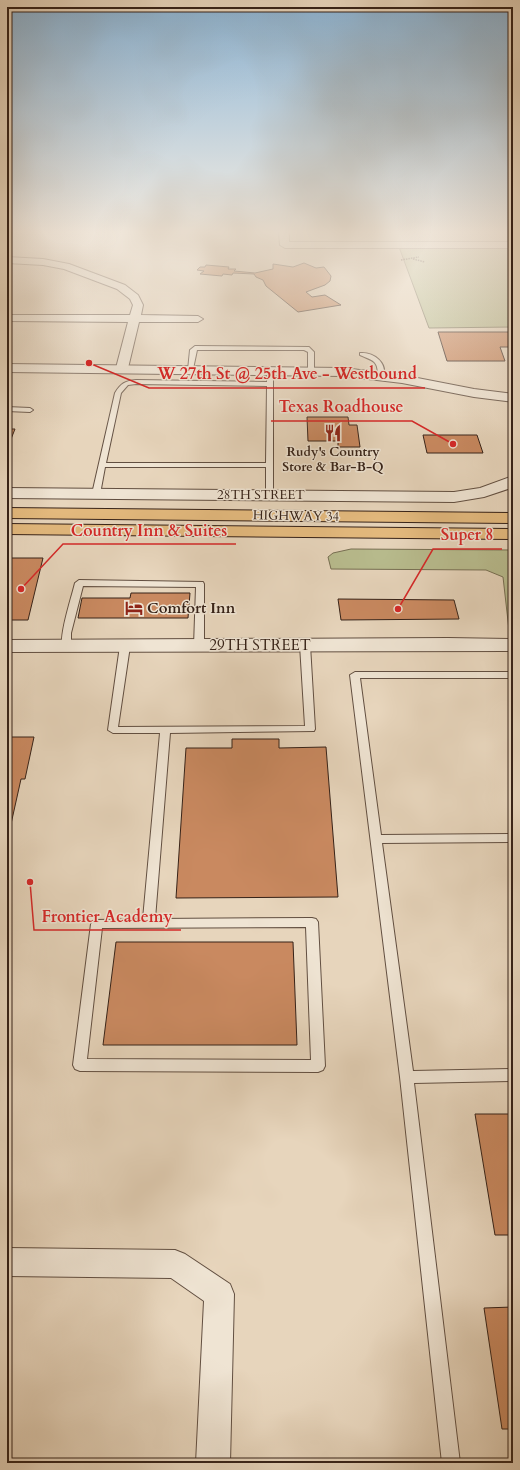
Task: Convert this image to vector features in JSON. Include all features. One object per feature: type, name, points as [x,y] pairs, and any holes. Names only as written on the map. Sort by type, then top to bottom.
[{"type":"highway","points":[[441,517],[470,512],[513,512]]},
{"type":"highway","name":"HIGHWAY 34","points":[[7,513],[513,518]]},
{"type":"highway","name":"HIGHWAY 34","points":[[7,529],[513,534]]},
{"type":"highway","points":[[420,533],[513,539]]},
{"type":"street","points":[[122,368],[138,305],[136,301]]},
{"type":"street","points":[[7,318],[198,319]]},
{"type":"street","points":[[7,368],[190,369],[270,377],[311,371],[381,376],[510,403]]},
{"type":"street","name":"28TH STREET","points":[[7,493],[454,497],[495,490],[513,480]]},
{"type":"street","name":"29TH STREET","points":[[7,646],[513,645]]},
{"type":"street","points":[[7,1262],[175,1264],[219,1294],[213,1463]]},
{"type":"lane","points":[[190,369],[193,350],[195,348],[304,348],[309,349],[311,352],[311,371]]},
{"type":"lane","points":[[362,354],[379,362],[382,366],[381,376]]},
{"type":"lane","points":[[96,494],[118,393],[122,386],[126,383],[270,377],[270,495]]},
{"type":"lane","points":[[7,410],[30,410]]},
{"type":"lane","points":[[103,465],[270,465]]},
{"type":"lane","points":[[66,646],[67,633],[79,583],[200,584],[199,646]]},
{"type":"lane","points":[[125,646],[113,730],[310,729],[305,645]]},
{"type":"lane","points":[[451,1463],[407,1077],[355,675],[513,675]]},
{"type":"lane","points":[[149,923],[165,730]]},
{"type":"lane","points":[[377,839],[513,838]]},
{"type":"lane","points":[[312,922],[318,1066],[80,1065],[97,924],[149,923],[312,922]]},
{"type":"lane","points":[[407,1077],[513,1075]]},
{"type":"green space","points":[[419,301],[513,301],[513,327],[429,328]]},
{"type":"green space","points":[[351,549],[513,550],[513,630],[509,630],[503,577],[486,570],[331,569],[328,557],[333,553]]},
{"type":"building","points":[[284,301],[334,301],[341,305],[298,312]]},
{"type":"building","points":[[438,332],[513,332],[513,347],[500,347],[505,361],[447,361]]},
{"type":"building","name":"Rudy's Country Store & Bar-B-Q","points":[[307,417],[348,417],[349,425],[357,425],[360,447],[338,447],[338,441],[308,441]]},
{"type":"building","points":[[7,429],[15,429],[7,449]]},
{"type":"building","points":[[423,435],[477,435],[483,453],[427,453]]},
{"type":"building","points":[[7,558],[43,558],[28,620],[7,620]]},
{"type":"building","name":"Comfort Inn","points":[[131,593],[190,593],[188,618],[78,618],[82,598],[130,598]]},
{"type":"building","points":[[338,599],[454,600],[459,619],[341,620]]},
{"type":"building","points":[[7,737],[34,737],[25,779],[21,779],[7,842]]},
{"type":"building","points":[[232,739],[279,739],[279,748],[326,747],[338,897],[176,898],[186,748],[232,748]]},
{"type":"building","points":[[116,942],[293,942],[297,1045],[103,1045]]},
{"type":"building","points":[[475,1114],[513,1114],[513,1235],[495,1235]]},
{"type":"building","points":[[513,1307],[513,1429],[502,1429],[484,1308]]},
{"type":"place","name":"W 27th St @ 25th Ave - Westbound","points":[[89,363]]},
{"type":"place","name":"Rudy's Country Store & Bar-B-Q","points":[[333,433]]},
{"type":"place","name":"Texas Roadhouse","points":[[453,444]]},
{"type":"place","name":"Country Inn & Suites","points":[[21,589]]},
{"type":"place","name":"Comfort Inn","points":[[134,608]]},
{"type":"place","name":"Super 8","points":[[398,609]]},
{"type":"place","name":"Frontier Academy","points":[[30,882]]}]
